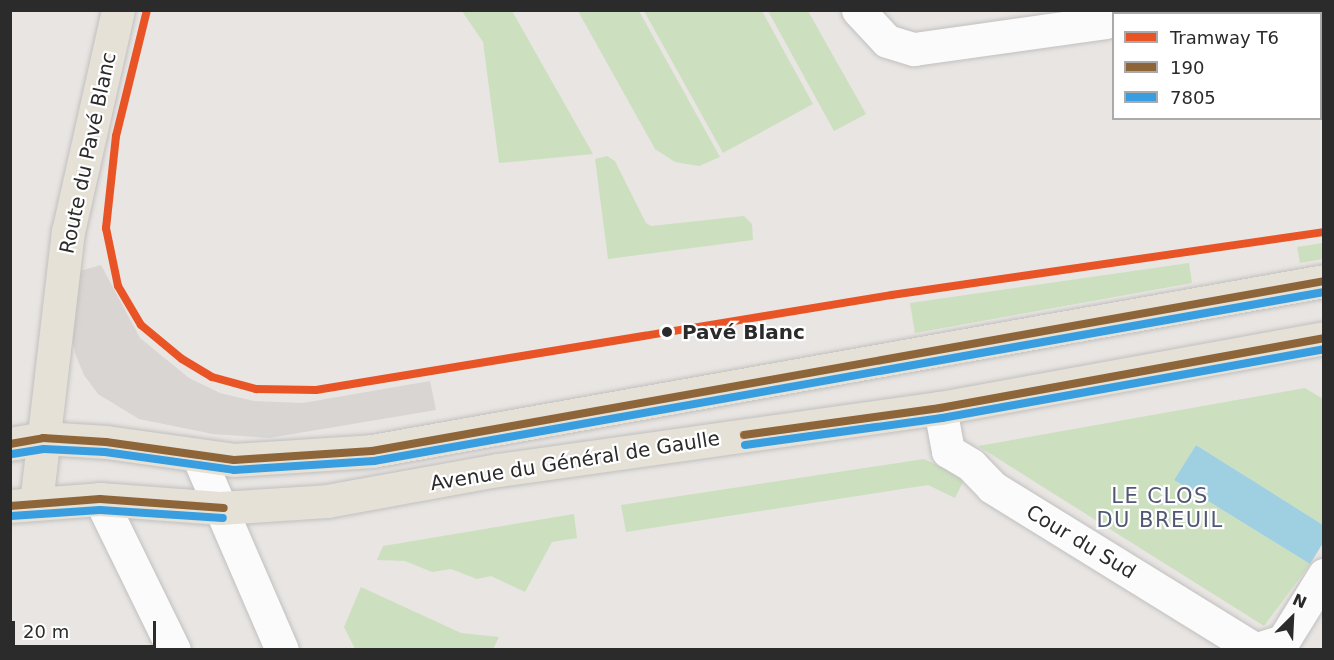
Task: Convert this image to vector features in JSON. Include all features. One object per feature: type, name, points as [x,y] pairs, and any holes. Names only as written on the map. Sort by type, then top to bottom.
[{"type":"main road","name":"Route du Pavé Blanc","points":[[44,438],[68,232],[118,10]]},
{"type":"main road","points":[[10,444],[44,438],[234,460],[372,451],[1323,281]]},
{"type":"main road","name":"Avenue du Général de Gaulle","points":[[44,438],[23,505],[100,499],[220,508],[327,501],[498,470],[940,408],[1323,338]]},
{"type":"street","points":[[858,10],[887,41],[914,49],[1105,22],[1112,18]]},
{"type":"street","name":"Cour du Sud","points":[[940,408],[948,451],[971,465],[992,487],[1257,649]]},
{"type":"street","points":[[198,456],[282,650]]},
{"type":"street","points":[[100,499],[174,650]]},
{"type":"street","points":[[1257,649],[1283,641],[1323,575]]},
{"type":"green space","points":[[462,11],[512,11],[593,154],[499,163],[483,42]]},
{"type":"green space","points":[[578,11],[639,11],[720,157],[699,166],[675,162],[655,149]]},
{"type":"green space","points":[[644,11],[762,11],[813,104],[723,153]]},
{"type":"green space","points":[[768,11],[808,11],[866,114],[834,131]]},
{"type":"green space","points":[[607,156],[615,161],[646,223],[651,226],[744,216],[752,224],[753,240],[608,259],[595,159]]},
{"type":"green space","points":[[1323,243],[1323,259],[1300,263],[1297,247]]},
{"type":"green space","points":[[1189,263],[1192,283],[915,333],[910,303]]},
{"type":"green space","points":[[1305,388],[1323,399],[1323,525],[1196,445],[1174,480],[1310,564],[1264,626],[978,446]]},
{"type":"green space","points":[[924,459],[965,478],[955,498],[928,485],[626,532],[621,505]]},
{"type":"green space","points":[[574,514],[577,538],[552,542],[525,592],[491,576],[477,579],[451,569],[432,572],[405,561],[377,560],[383,546]]},
{"type":"green space","points":[[361,587],[461,633],[499,637],[493,649],[355,649],[344,627]]},
{"type":"shaded area","points":[[101,265],[140,338],[189,378],[220,393],[254,401],[303,403],[430,381],[436,410],[269,438],[213,434],[139,419],[98,394],[84,375],[71,336],[76,272]]},
{"type":"water","points":[[1196,445],[1323,525],[1323,543],[1310,564],[1174,480]]},
{"type":"tram line","name":"T6","points":[[147,10],[116,136],[106,228],[118,286],[141,325],[182,359],[212,377],[256,389],[316,390],[892,295],[1324,232]]},
{"type":"transit line","name":"190","points":[[10,444],[43,438],[106,442],[234,460],[372,451],[1324,281]]},
{"type":"transit line","name":"7805","points":[[12,454],[44,449],[105,452],[234,470],[374,461],[1324,292]]},
{"type":"transit line","name":"190","points":[[744,435],[940,408],[1324,338]]},
{"type":"transit line","name":"7805","points":[[745,445],[942,418],[1324,349]]},
{"type":"transit line","name":"190","points":[[10,506],[100,499],[224,508]]},
{"type":"transit line","name":"7805","points":[[11,516],[100,510],[223,518]]},
{"type":"place","name":"Pavé Blanc","points":[[667,332]]},
{"type":"district","name":"LE CLOS DU BREUIL","points":[[1160,508]]}]
